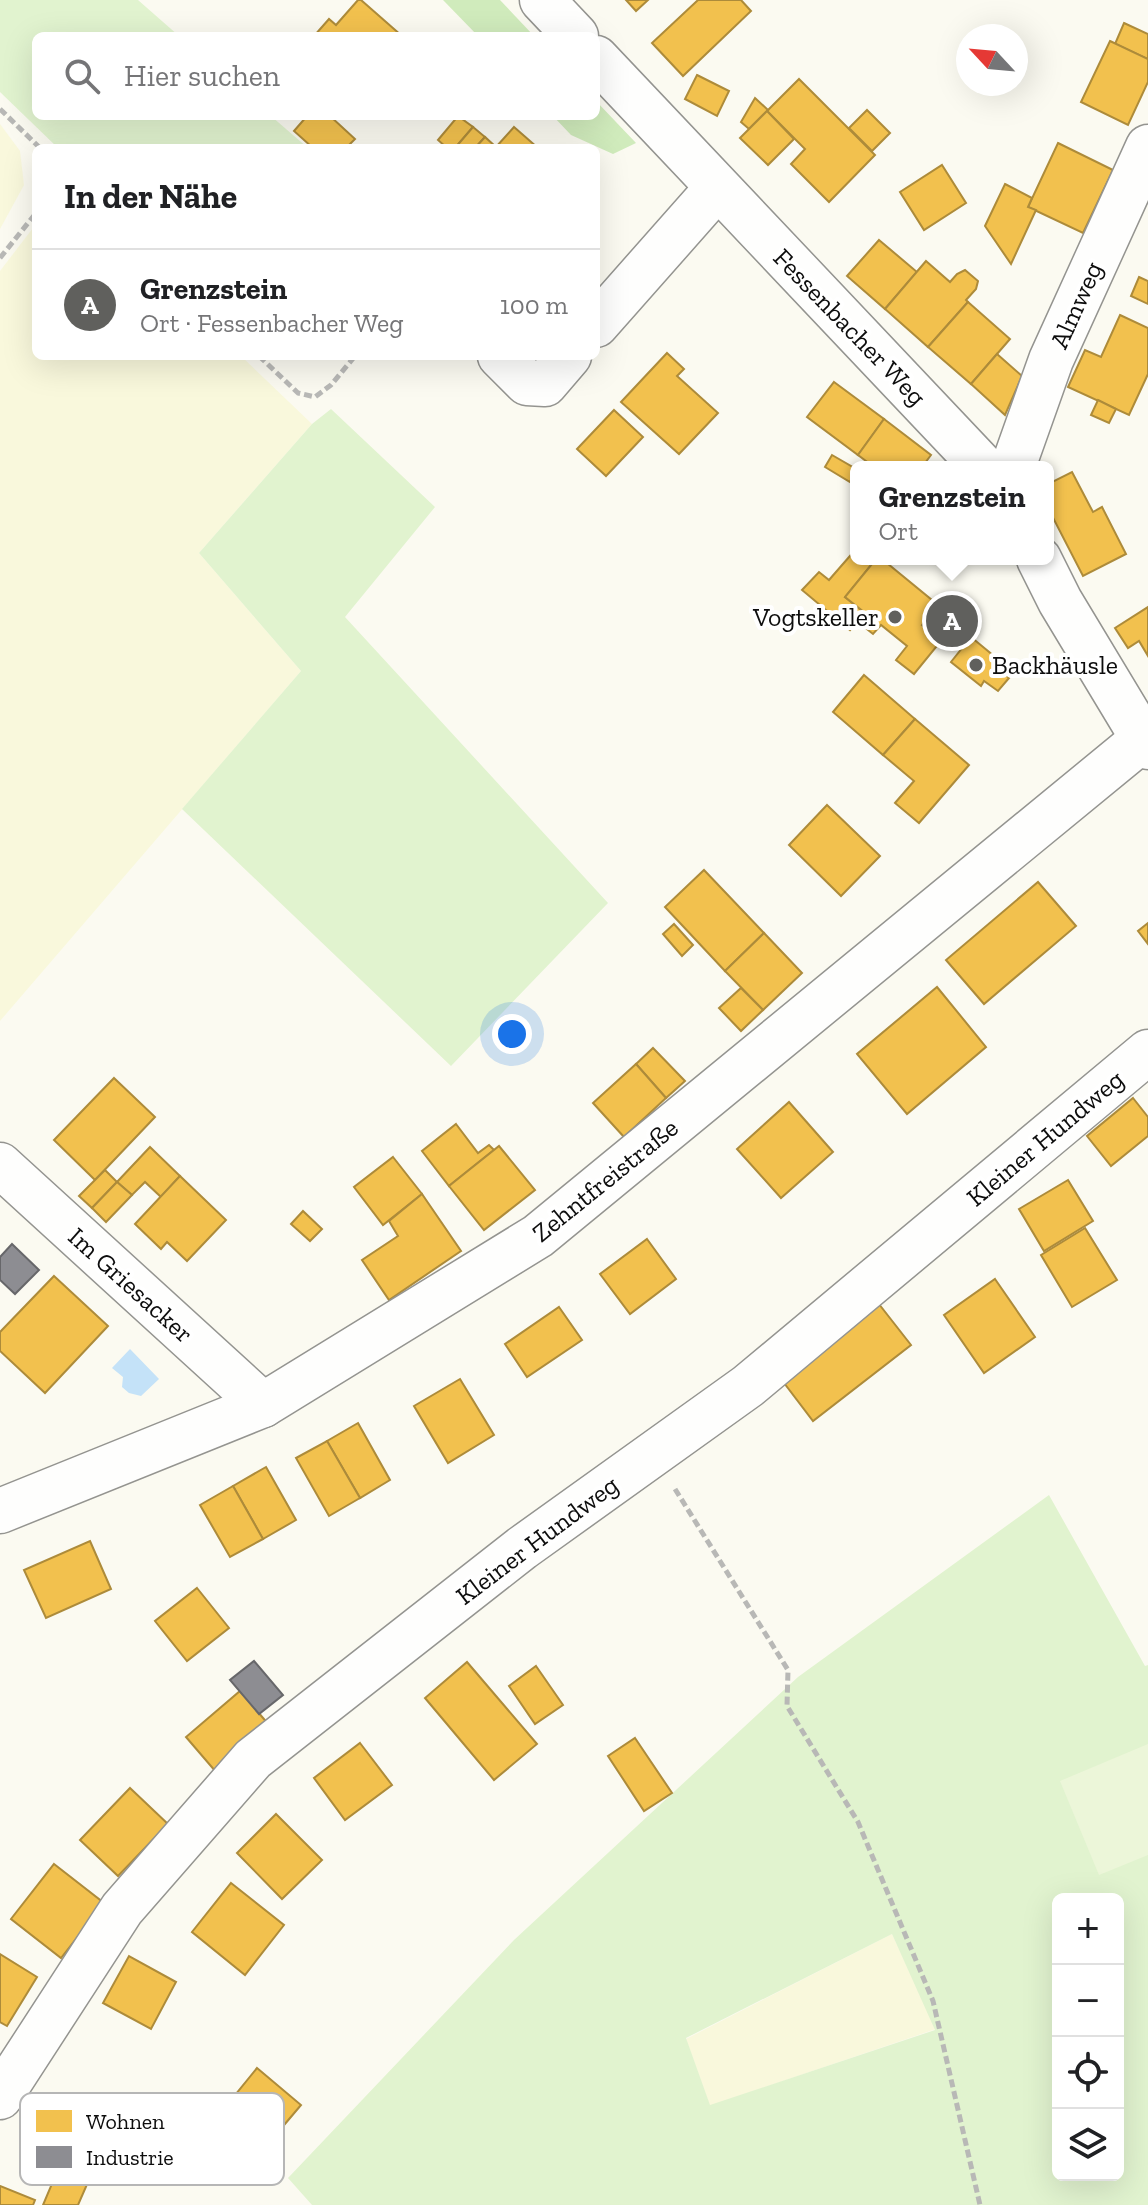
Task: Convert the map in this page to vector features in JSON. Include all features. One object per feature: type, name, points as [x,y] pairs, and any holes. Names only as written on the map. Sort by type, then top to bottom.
[{"type":"street","points":[[542,0],[572,32]]},
{"type":"street","name":"Fessenbacher Weg","points":[[600,62],[977,461]]},
{"type":"street","name":"Almweg","points":[[1015,461],[1051,360],[1148,147]]},
{"type":"street","points":[[600,320],[717,188]]},
{"type":"street","points":[[504,360],[527,383],[545,384],[566,360]]},
{"type":"street","points":[[1042,565],[1060,601],[1146,741]]},
{"type":"street","name":"Zehntfreistraße","points":[[0,1511],[263,1405],[538,1236],[1146,741]]},
{"type":"street","name":"Kleiner Hundweg","points":[[0,2097],[122,1909],[253,1759],[522,1548],[748,1386],[1148,1052]]},
{"type":"street","name":"Im Griesacker","points":[[0,1165],[263,1405]]},
{"type":"path","points":[[0,109],[36,144]]},
{"type":"path","points":[[0,258],[32,218]]},
{"type":"path","points":[[263,360],[298,393],[315,397],[331,385],[352,360]]},
{"type":"path","points":[[654,1454],[788,1670],[787,1706],[858,1822],[933,2001],[980,2205]]},
{"type":"green space","points":[[0,0],[138,0],[174,32],[32,32],[32,120],[276,120],[303,144],[54,144],[0,92]]},
{"type":"green space","points":[[443,0],[500,0],[530,32],[474,32]]},
{"type":"green space","points":[[600,105],[636,143],[613,154],[600,148],[600,144],[591,144],[571,135],[557,120],[600,120]]},
{"type":"green space","points":[[0,124],[20,151],[24,185],[0,229]]},
{"type":"green space","points":[[32,229],[32,360],[245,360],[312,424],[199,553],[301,671],[0,1021],[0,271]]},
{"type":"green space","points":[[331,409],[435,507],[345,617],[608,903],[451,1066],[182,809],[301,671],[199,553],[312,424]]},
{"type":"green space","points":[[1049,1495],[1145,1666],[1148,1665],[1148,2205],[312,2205],[288,2178],[514,1940],[798,1677]],"holes":[[[892,1934],[935,2030],[710,2105],[686,2038]]]},
{"type":"green space","points":[[1148,1744],[1148,1855],[1099,1875],[1060,1781]]},
{"type":"green space","points":[[892,1934],[936,2029],[710,2106],[686,2039]]},
{"type":"water","points":[[130,1349],[159,1379],[141,1396],[129,1393],[122,1387],[123,1377],[112,1368]]},
{"type":"building: Wohnen","points":[[361,0],[397,32],[318,32],[329,19],[336,25]]},
{"type":"building: Wohnen","points":[[626,0],[648,0],[636,11]]},
{"type":"building: Wohnen","points":[[698,0],[741,0],[751,11],[683,76],[652,43]]},
{"type":"building: Wohnen","points":[[1124,23],[1148,34],[1148,59],[1115,44]]},
{"type":"building: Wohnen","points":[[1110,41],[1148,59],[1148,82],[1128,125],[1081,102]]},
{"type":"building: Wohnen","points":[[697,75],[729,91],[717,116],[685,99]]},
{"type":"building: Wohnen","points":[[799,79],[875,155],[829,202],[791,164],[805,149],[767,111]]},
{"type":"building: Wohnen","points":[[755,98],[768,110],[749,129],[741,122]]},
{"type":"building: Wohnen","points":[[867,110],[890,133],[872,151],[849,128]]},
{"type":"building: Wohnen","points":[[767,111],[794,139],[768,165],[740,138]]},
{"type":"building: Wohnen","points":[[304,120],[334,120],[355,139],[350,144],[309,144],[294,131]]},
{"type":"building: Wohnen","points":[[455,120],[463,120],[473,127],[458,144],[442,144],[438,140]]},
{"type":"building: Wohnen","points":[[473,127],[485,137],[479,144],[458,144]]},
{"type":"building: Wohnen","points":[[514,127],[533,144],[499,144]]},
{"type":"building: Wohnen","points":[[485,137],[493,144],[479,144]]},
{"type":"building: Wohnen","points":[[1058,143],[1113,170],[1083,233],[1028,207]]},
{"type":"building: Wohnen","points":[[942,165],[966,203],[924,230],[900,192]]},
{"type":"building: Wohnen","points":[[1005,184],[1032,198],[1028,207],[1036,210],[1011,264],[985,226]]},
{"type":"building: Wohnen","points":[[879,240],[917,272],[885,309],[847,276]]},
{"type":"building: Wohnen","points":[[926,261],[950,282],[965,270],[978,281],[976,289],[966,300],[968,302],[928,347],[885,309]]},
{"type":"building: Wohnen","points":[[1139,277],[1148,281],[1148,304],[1131,296]]},
{"type":"building: Wohnen","points":[[968,302],[1010,339],[971,384],[928,347]]},
{"type":"building: Wohnen","points":[[1120,315],[1148,328],[1148,374],[1129,415],[1068,387],[1085,350],[1101,357]]},
{"type":"building: Wohnen","points":[[667,353],[684,369],[677,376],[718,413],[679,454],[621,402]]},
{"type":"building: Wohnen","points":[[997,354],[1022,376],[1005,415],[971,384]]},
{"type":"building: Wohnen","points":[[834,382],[884,419],[858,455],[807,417]]},
{"type":"building: Wohnen","points":[[1098,400],[1116,409],[1109,423],[1091,415]]},
{"type":"building: Wohnen","points":[[614,410],[643,437],[606,476],[577,449]]},
{"type":"building: Wohnen","points":[[884,419],[931,455],[926,461],[866,461],[858,455]]},
{"type":"building: Wohnen","points":[[832,455],[850,466],[850,482],[825,467]]},
{"type":"building: Wohnen","points":[[1072,472],[1093,512],[1102,507],[1126,554],[1083,576],[1054,520],[1054,481]]},
{"type":"building: Wohnen","points":[[850,556],[850,565],[871,565],[845,597],[865,613],[850,630],[802,590],[819,572],[829,580]]},
{"type":"building: Wohnen","name":"Vogtskeller","points":[[871,565],[889,565],[938,605],[922,625],[941,641],[914,674],[896,660],[907,646],[881,625],[873,634],[858,622],[865,613],[845,597]]},
{"type":"building: Wohnen","points":[[1148,607],[1148,656],[1139,641],[1128,648],[1115,628]]},
{"type":"building: Wohnen","name":"Backhäusle","points":[[971,637],[1000,661],[996,667],[1009,678],[998,691],[984,681],[981,686],[951,662]]},
{"type":"building: Wohnen","points":[[864,675],[915,719],[883,755],[833,712]]},
{"type":"building: Wohnen","points":[[915,719],[969,765],[919,823],[895,803],[914,781],[883,755]]},
{"type":"building: Wohnen","points":[[827,805],[880,856],[841,896],[789,845]]},
{"type":"building: Wohnen","points":[[704,870],[764,933],[725,971],[665,907]]},
{"type":"building: Wohnen","points":[[1038,882],[1076,926],[984,1004],[946,960]]},
{"type":"building: Wohnen","points":[[1148,923],[1148,944],[1138,931]]},
{"type":"building: Wohnen","points":[[674,924],[693,945],[682,956],[663,934]]},
{"type":"building: Wohnen","points":[[764,933],[802,973],[763,1010],[725,971]]},
{"type":"building: Wohnen","points":[[937,987],[986,1047],[907,1114],[857,1054]]},
{"type":"building: Wohnen","points":[[741,988],[763,1010],[741,1031],[719,1008]]},
{"type":"building: Wohnen","points":[[653,1048],[685,1081],[666,1098],[636,1064]]},
{"type":"building: Wohnen","points":[[636,1064],[666,1098],[624,1137],[593,1103]]},
{"type":"building: Wohnen","points":[[114,1078],[155,1117],[95,1180],[54,1140]]},
{"type":"building: Wohnen","points":[[1133,1098],[1148,1117],[1148,1136],[1111,1166],[1087,1136]]},
{"type":"building: Wohnen","points":[[789,1102],[833,1152],[781,1198],[737,1149]]},
{"type":"building: Wohnen","points":[[456,1124],[478,1153],[489,1145],[494,1150],[449,1186],[422,1151]]},
{"type":"building: Wohnen","points":[[499,1146],[535,1190],[484,1230],[449,1186]]},
{"type":"building: Wohnen","points":[[150,1147],[180,1176],[161,1197],[145,1182],[132,1195],[117,1182]]},
{"type":"building: Wohnen","points":[[393,1157],[422,1194],[383,1225],[354,1187]]},
{"type":"building: Wohnen","points":[[105,1170],[117,1182],[92,1208],[79,1196]]},
{"type":"building: Wohnen","points":[[180,1176],[226,1220],[187,1261],[167,1242],[161,1249],[135,1224]]},
{"type":"building: Wohnen","points":[[1068,1180],[1093,1221],[1044,1251],[1019,1209]]},
{"type":"building: Wohnen","points":[[117,1182],[132,1195],[106,1222],[92,1208]]},
{"type":"building: Wohnen","points":[[422,1194],[461,1251],[389,1300],[362,1260],[398,1236],[389,1221]]},
{"type":"building: Wohnen","points":[[303,1211],[322,1229],[310,1241],[291,1224]]},
{"type":"building: Wohnen","points":[[1085,1228],[1117,1280],[1072,1307],[1041,1255]]},
{"type":"building: Wohnen","points":[[647,1239],[676,1279],[630,1314],[600,1274]]},
{"type":"building: Wohnen","points":[[54,1276],[108,1326],[45,1393],[0,1351],[0,1332]]},
{"type":"building: Wohnen","points":[[995,1279],[1035,1337],[984,1373],[944,1315]]},
{"type":"building: Wohnen","points":[[875,1299],[911,1345],[813,1421],[778,1375]]},
{"type":"building: Wohnen","points":[[559,1307],[582,1340],[527,1377],[505,1344]]},
{"type":"building: Wohnen","points":[[460,1379],[494,1435],[448,1463],[414,1406]]},
{"type":"building: Wohnen","points":[[358,1423],[390,1480],[360,1498],[327,1441]]},
{"type":"building: Wohnen","points":[[327,1441],[360,1498],[329,1516],[296,1458]]},
{"type":"building: Wohnen","points":[[266,1467],[296,1520],[263,1539],[233,1486]]},
{"type":"building: Wohnen","points":[[233,1486],[263,1539],[230,1557],[200,1505]]},
{"type":"building: Wohnen","points":[[90,1541],[111,1589],[46,1618],[24,1570]]},
{"type":"building: Wohnen","points":[[197,1588],[229,1628],[187,1661],[155,1621]]},
{"type":"building: Wohnen","points":[[467,1662],[537,1744],[494,1780],[425,1698]]},
{"type":"building: Wohnen","points":[[536,1666],[563,1705],[535,1724],[509,1686]]},
{"type":"building: Wohnen","points":[[240,1691],[275,1732],[222,1779],[186,1737]]},
{"type":"building: Wohnen","points":[[635,1738],[672,1793],[644,1811],[608,1756]]},
{"type":"building: Wohnen","points":[[360,1743],[392,1785],[345,1820],[314,1778]]},
{"type":"building: Wohnen","points":[[130,1788],[168,1824],[118,1876],[80,1840]]},
{"type":"building: Wohnen","points":[[276,1814],[322,1860],[282,1899],[237,1853]]},
{"type":"building: Wohnen","points":[[54,1864],[104,1903],[61,1958],[11,1919]]},
{"type":"building: Wohnen","points":[[231,1883],[284,1925],[245,1975],[192,1932]]},
{"type":"building: Wohnen","points":[[0,1954],[37,1977],[7,2026],[0,2022]]},
{"type":"building: Wohnen","points":[[129,1956],[176,1982],[151,2029],[103,2003]]},
{"type":"building: Wohnen","points":[[257,2068],[301,2105],[284,2125],[284,2093],[237,2093]]},
{"type":"building: Wohnen","points":[[51,2185],[87,2185],[78,2205],[43,2205]]},
{"type":"building: Wohnen","points":[[0,2186],[35,2200],[33,2205],[0,2205]]},
{"type":"building: Industrie","points":[[12,1244],[39,1270],[15,1294],[0,1280],[0,1257]]},
{"type":"building: Industrie","points":[[254,1661],[283,1695],[259,1714],[230,1680]]},
{"type":"place","name":"Vogtskeller","points":[[895,617]]},
{"type":"place","name":"Grenzstein","points":[[952,621]]},
{"type":"place","name":"Backhäusle","points":[[976,665]]}]
